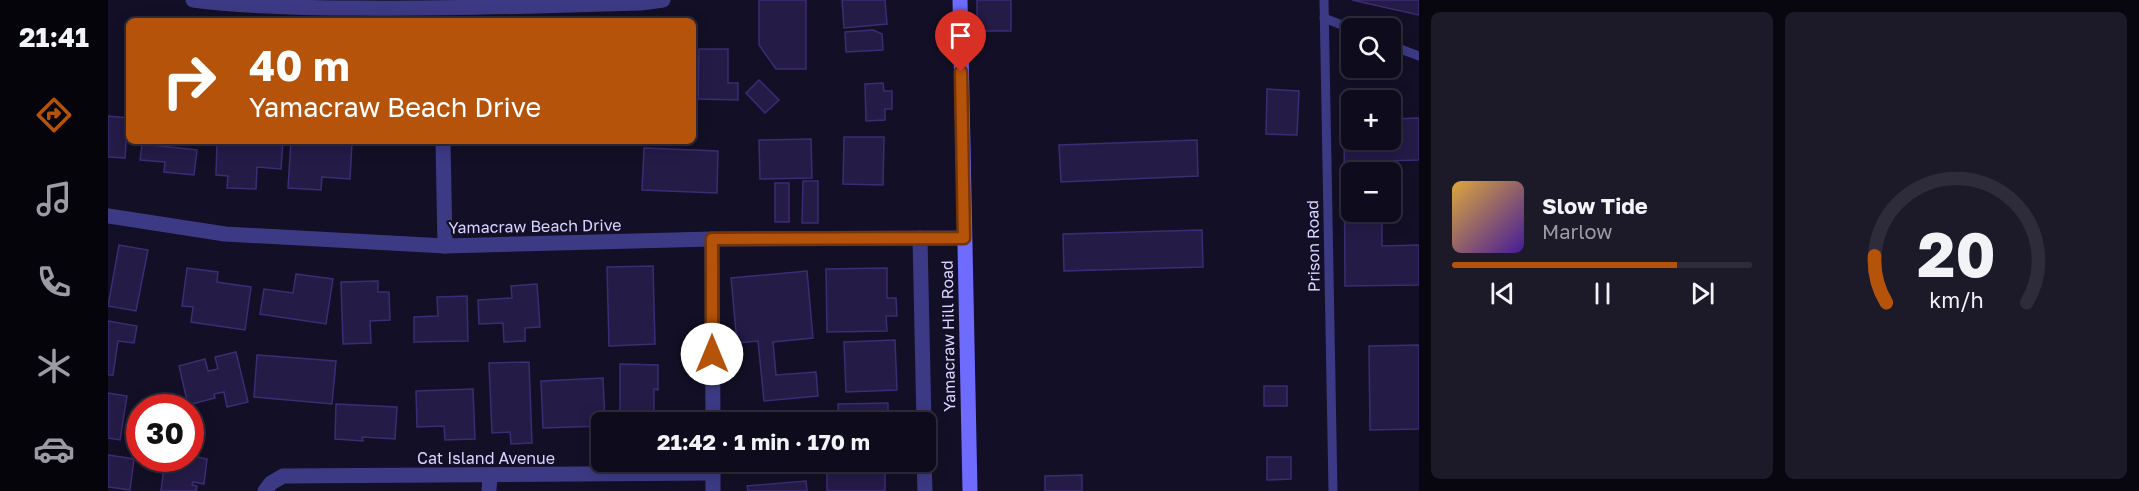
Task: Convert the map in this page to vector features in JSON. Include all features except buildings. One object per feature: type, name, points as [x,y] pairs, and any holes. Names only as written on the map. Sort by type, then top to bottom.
[{"type":"main road","name":"Yamacraw Hill Road","points":[[960,0],[970,491]]},
{"type":"street","points":[[193,0],[232,5],[441,15],[663,0]]},
{"type":"street","points":[[443,144],[445,246]]},
{"type":"street","name":"Yamacraw Beach Drive","points":[[108,216],[225,234],[445,246],[712,239],[964,238]]},
{"type":"street","points":[[920,238],[924,412]]},
{"type":"street","points":[[712,239],[713,412]]},
{"type":"street","name":"Cat Island Avenue","points":[[265,491],[271,483],[283,476],[489,484],[657,472]]},
{"type":"street","points":[[713,472],[713,491]]},
{"type":"street","points":[[924,472],[925,491]]},
{"type":"lane","name":"Prison Road","points":[[1324,0],[1332,491]]},
{"type":"lane","points":[[1324,18],[1341,25]]},
{"type":"lane","points":[[1401,49],[1419,56]]},
{"type":"route","points":[[712,354],[712,239],[964,238],[961,72]]}]
